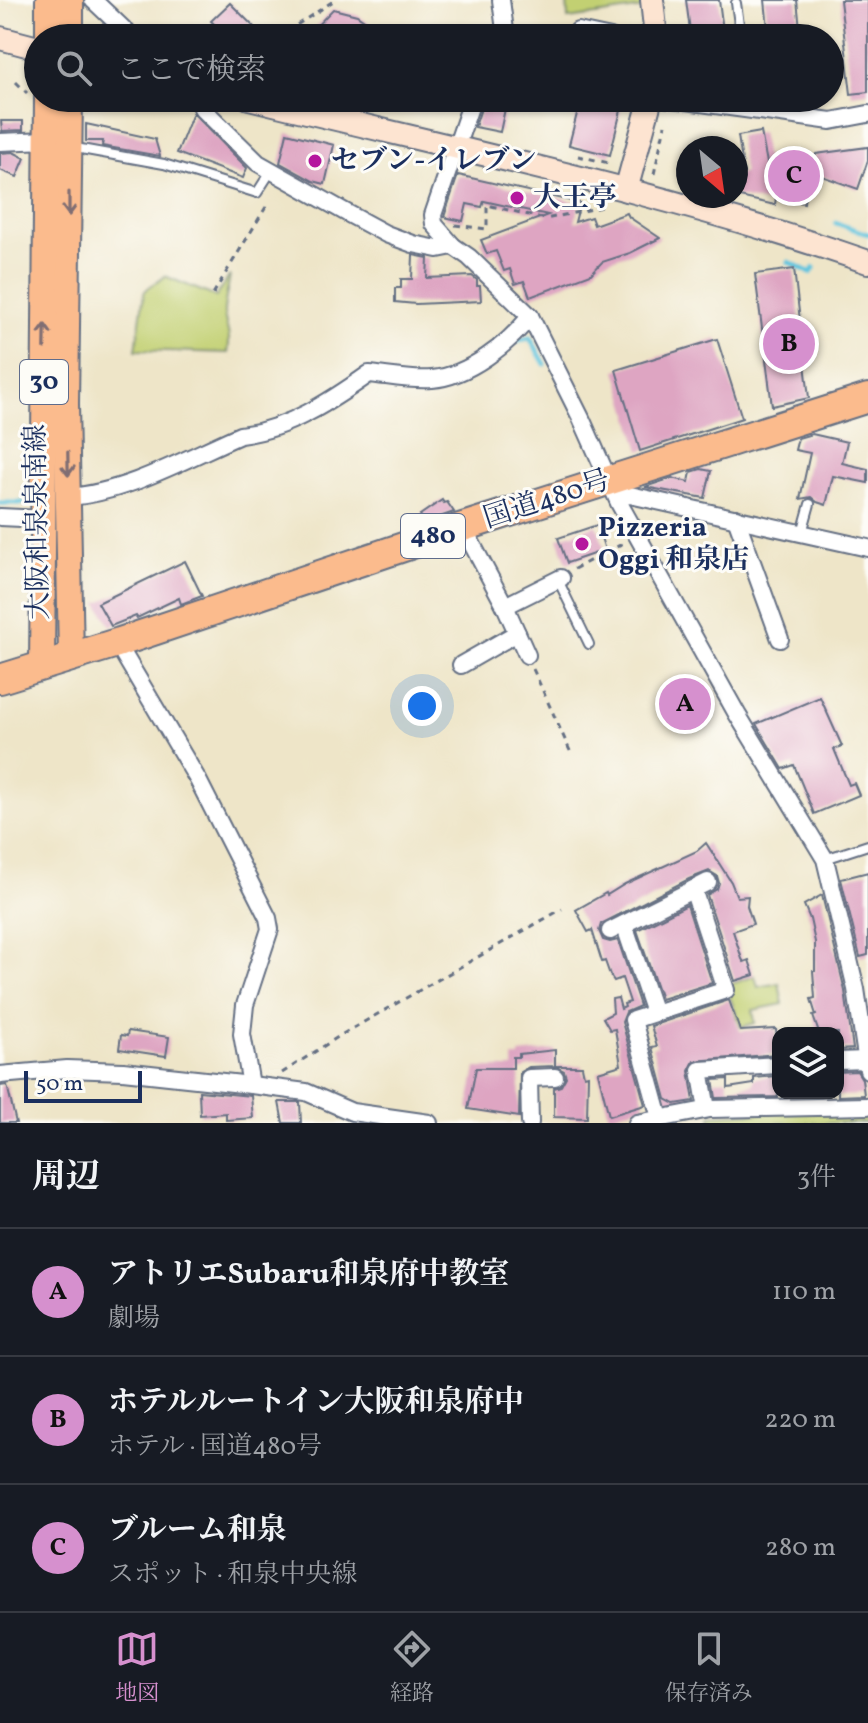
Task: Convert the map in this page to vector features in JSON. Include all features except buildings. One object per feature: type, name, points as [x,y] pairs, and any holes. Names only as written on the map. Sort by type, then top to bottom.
[{"type":"highway","name":"国道480号","points":[[0,679],[463,527],[612,488],[868,398]]},
{"type":"main road","points":[[48,0],[48,24]]},
{"type":"main road","points":[[71,0],[71,24]]},
{"type":"main road","name":"大阪和泉泉南線","points":[[50,112],[58,144],[71,657]]},
{"type":"main road","name":"大阪和泉泉南線","points":[[42,666],[43,519],[58,144],[66,112]]},
{"type":"street","points":[[93,0],[118,24]]},
{"type":"street","points":[[501,0],[504,24]]},
{"type":"street","points":[[652,0],[655,24]]},
{"type":"street","points":[[0,38],[24,44]]},
{"type":"street","points":[[206,112],[258,163],[267,179],[386,234],[438,249],[448,241]]},
{"type":"street","points":[[307,112],[626,190],[783,234],[868,262]]},
{"type":"street","points":[[468,112],[433,215],[434,224],[448,241],[530,316],[612,488],[737,714],[825,859],[856,989],[867,1065],[844,1062]]},
{"type":"street","points":[[626,190],[656,112]]},
{"type":"street","points":[[787,112],[831,121],[868,114]]},
{"type":"street","points":[[0,142],[58,144]]},
{"type":"street","points":[[68,497],[89,496],[114,489],[240,435],[255,433],[326,405],[369,374],[430,380],[452,376],[509,339],[530,316]]},
{"type":"street","points":[[612,488],[630,495],[736,518],[803,529],[868,548]]},
{"type":"street","points":[[0,517],[43,519]]},
{"type":"street","points":[[736,518],[780,639]]},
{"type":"street","points":[[463,527],[527,655]]},
{"type":"street","points":[[505,606],[560,579]]},
{"type":"street","points":[[461,665],[517,633]]},
{"type":"street","points":[[120,642],[124,655],[198,780],[268,918],[270,929],[245,1005],[242,1034],[257,1086]]},
{"type":"street","points":[[654,1013],[617,927],[701,886],[726,990],[633,1020],[660,1118]]},
{"type":"street","points":[[707,1109],[700,1070],[772,1065]]},
{"type":"street","points":[[0,1075],[44,1070],[109,1070],[257,1086],[306,1092],[350,1118],[429,1123]]},
{"type":"street","points":[[530,1123],[529,1078],[555,1077]]},
{"type":"street","points":[[637,1123],[707,1109],[868,1106]]},
{"type":"lane","points":[[736,3],[739,24]]},
{"type":"lane","points":[[58,144],[164,164],[257,193],[267,179]]},
{"type":"lane","points":[[803,529],[810,504]]},
{"type":"lane","points":[[560,579],[589,644]]},
{"type":"lane","points":[[825,859],[868,845]]},
{"type":"path","points":[[298,24],[335,0]]},
{"type":"path","points":[[654,174],[660,112]]},
{"type":"path","points":[[213,294],[266,207],[267,179]]},
{"type":"path","points":[[448,241],[450,227],[455,225],[487,229],[487,205],[546,219],[606,206]]},
{"type":"path","points":[[560,579],[638,535]]},
{"type":"path","points":[[527,655],[571,753]]},
{"type":"path","points":[[257,1086],[562,909]]},
{"type":"green space","points":[[567,0],[643,0],[644,8],[568,19]]},
{"type":"green space","points":[[230,275],[224,311],[229,337],[228,353],[136,350],[144,293],[148,288],[165,276],[216,297]]},
{"type":"green space","points":[[755,976],[758,987],[779,983],[783,1004],[753,1010],[755,1023],[741,1027],[729,994],[731,984]]},
{"type":"green space","points":[[868,1107],[868,1123],[712,1123],[711,1115]]},
{"type":"waterway","points":[[836,223],[868,234]]},
{"type":"waterway","points":[[789,262],[811,273],[814,268]]},
{"type":"waterway","points":[[514,341],[530,338],[545,364]]},
{"type":"waterway","points":[[0,503],[28,503]]},
{"type":"place","name":"セブン-イレブン","points":[[315,161]]},
{"type":"place","name":"ブルーム和泉","points":[[794,176]]},
{"type":"place","name":"大王亭","points":[[517,198]]},
{"type":"place","name":"ホテルルートイン大阪和泉府中","points":[[789,344]]},
{"type":"place","name":"Pizzeria Oggi 和泉店","points":[[582,544]]},
{"type":"place","name":"アトリエSubaru和泉府中教室","points":[[685,704]]}]
